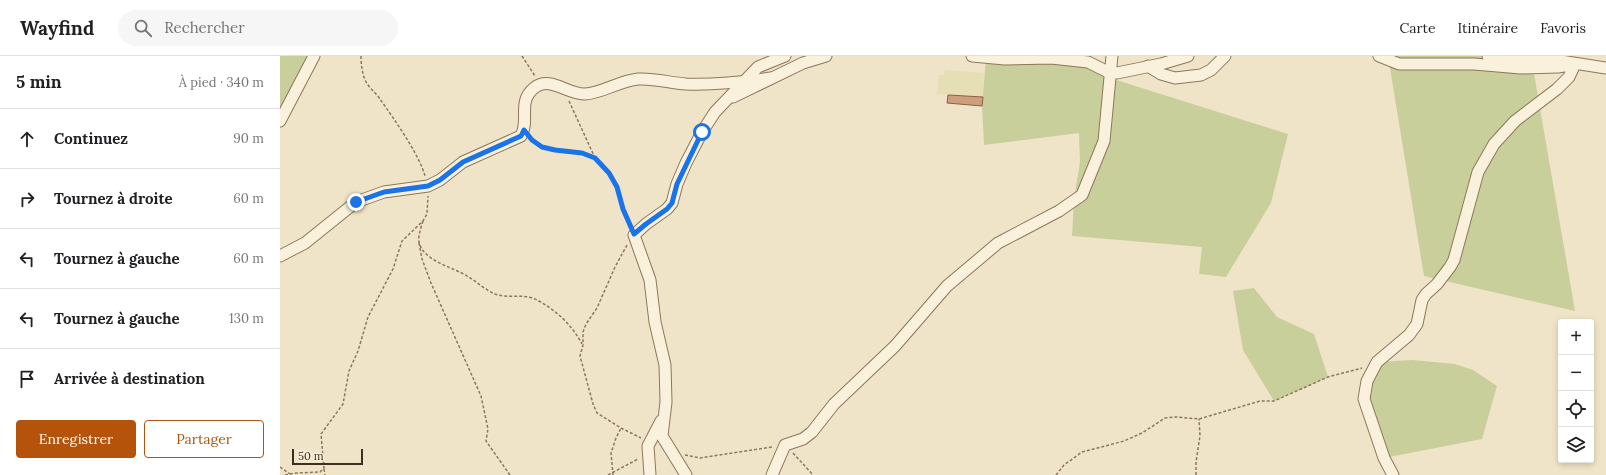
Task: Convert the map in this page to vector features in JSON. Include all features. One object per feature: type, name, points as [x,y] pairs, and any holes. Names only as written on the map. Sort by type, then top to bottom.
[{"type":"street","points":[[280,121],[314,56]]},
{"type":"street","points":[[686,475],[662,436],[666,374],[665,365],[655,322],[650,280],[634,234],[667,209],[672,203],[677,184],[702,132],[715,112],[742,82],[758,67],[785,56]]},
{"type":"street","points":[[724,102],[803,63],[826,56]]},
{"type":"street","points":[[972,56],[1005,59],[1051,58],[1088,62],[1110,73],[1117,73],[1188,56]]},
{"type":"street","points":[[772,475],[785,445],[802,439],[812,432],[834,404],[895,346],[947,286],[998,243],[1059,211],[1082,194],[1104,141],[1112,56]]},
{"type":"street","points":[[1148,66],[1161,74],[1175,78],[1201,75],[1211,70],[1225,56]]},
{"type":"street","points":[[1379,56],[1399,64],[1474,64],[1521,68],[1558,67],[1575,64]]},
{"type":"street","points":[[1488,56],[1512,59],[1561,61],[1606,68]]},
{"type":"street","points":[[1393,475],[1384,458],[1364,399],[1367,381],[1377,362],[1409,335],[1417,324],[1422,300],[1450,267],[1454,260],[1478,172],[1494,144],[1515,121],[1557,89],[1569,77],[1575,64]]},
{"type":"street","points":[[280,256],[305,243],[356,202],[384,192],[428,186],[440,180],[463,162],[521,136],[524,130],[525,100],[533,88],[540,84],[553,83],[565,89],[586,94],[617,83],[637,79],[656,79],[683,84],[706,85],[771,78]]},
{"type":"street","points":[[650,475],[649,447],[664,414]]},
{"type":"path","points":[[361,56],[361,64],[365,82],[379,98],[405,138],[423,170],[428,186],[429,204],[419,236],[422,259],[431,283],[481,396],[488,429],[486,441],[510,475]]},
{"type":"path","points":[[522,56],[534,73],[538,85]]},
{"type":"path","points":[[565,89],[572,110],[595,158],[609,173],[617,187],[623,209],[634,234],[615,266],[597,308],[586,324],[583,332],[583,345],[580,356],[593,404],[597,412],[649,447],[613,474],[608,475]]},
{"type":"path","points":[[524,130],[532,140],[542,147],[582,153],[595,158]]},
{"type":"path","points":[[325,475],[322,434],[343,404],[349,371],[358,351],[368,317],[393,269],[402,242],[423,221]]},
{"type":"path","points":[[419,243],[423,251],[437,262],[466,275],[495,294],[506,296],[525,296],[536,300],[561,316],[575,331],[583,345]]},
{"type":"path","points":[[1056,475],[1064,465],[1082,452],[1124,441],[1142,433],[1165,418],[1176,417],[1199,419],[1260,401],[1279,400],[1328,377],[1362,368]]},
{"type":"path","points":[[1196,475],[1196,462],[1200,436],[1199,419]]},
{"type":"path","points":[[613,474],[611,453],[621,428]]},
{"type":"path","points":[[670,450],[700,458],[785,445],[813,475]]},
{"type":"path","points":[[280,467],[290,474]]},
{"type":"path","points":[[285,475],[320,472],[324,468]]},
{"type":"shaded area","points":[[945,70],[984,73],[982,106],[947,103],[947,95],[937,94],[939,75],[944,75]]},
{"type":"green space","points":[[280,56],[314,56],[280,121]]},
{"type":"green space","points":[[1388,56],[1531,56],[1575,311],[1424,276]]},
{"type":"green space","points":[[986,58],[1088,62],[1110,78],[1288,134],[1271,203],[1226,277],[1199,274],[1202,247],[1072,236],[1074,199],[1080,162],[1079,133],[984,145],[982,106]]},
{"type":"green space","points":[[1254,288],[1277,317],[1314,334],[1328,377],[1274,401],[1243,350],[1233,291]]},
{"type":"green space","points":[[1412,360],[1455,364],[1473,370],[1497,386],[1482,439],[1384,458],[1365,391],[1377,362]]},
{"type":"building","points":[[948,95],[983,97],[982,106],[947,103]]},
{"type":"route","points":[[356,202],[371,195],[384,192],[428,186],[440,180],[463,162],[521,136],[524,130],[532,140],[542,147],[582,153],[595,158],[609,173],[617,187],[623,209],[634,234],[667,209],[672,203],[677,184],[702,132]]}]
